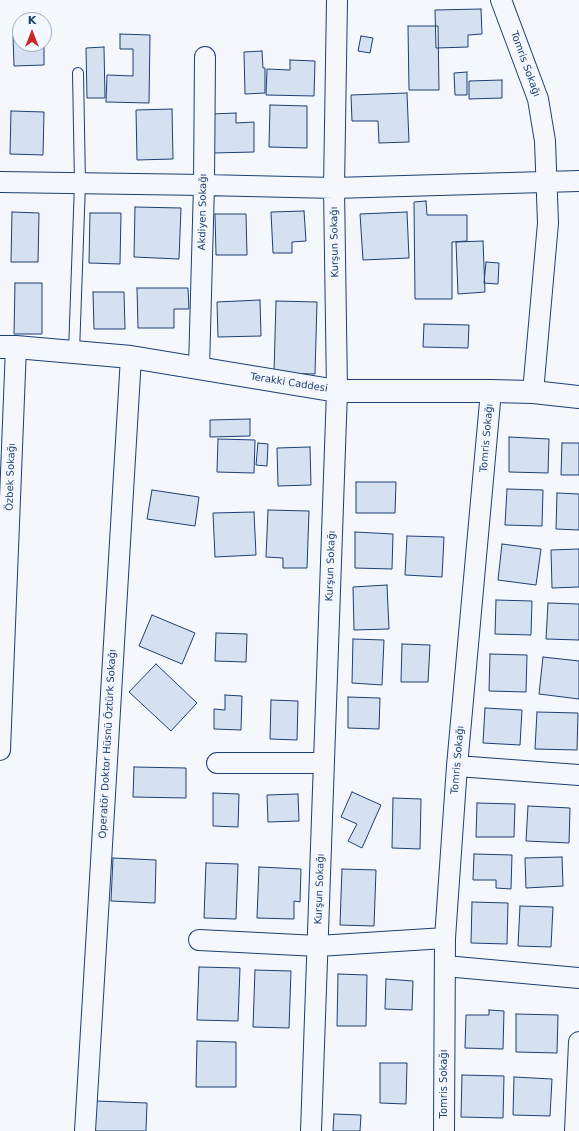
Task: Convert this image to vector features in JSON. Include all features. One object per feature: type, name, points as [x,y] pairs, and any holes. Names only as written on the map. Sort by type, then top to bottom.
[{"type":"street","name":"Kurşun Sokağı","points":[[312,1131],[337,391],[334,188],[337,0]]},
{"type":"street","name":"Tomris Sokağı","points":[[501,0],[538,99],[545,141],[548,181],[547,238],[533,392]]},
{"type":"street","name":"Akdiyen Sokağı","points":[[199,368],[204,185],[205,57]]},
{"type":"street","points":[[0,182],[334,188],[579,181]]},
{"type":"street","name":"Terakki Caddesi","points":[[8,347],[131,357],[337,391],[533,392],[579,397]]},
{"type":"street","name":"Özbek Sokağı","points":[[0,750],[8,347]]},
{"type":"street","name":"Operatör Doktor Hüsnü Öztürk Sokağı","points":[[85,1131],[131,357]]},
{"type":"street","name":"Tomris Sokağı","points":[[444,1131],[445,938],[457,766],[491,391]]},
{"type":"street","points":[[216,763],[324,763]]},
{"type":"street","points":[[457,766],[579,775]]},
{"type":"street","points":[[198,940],[318,946],[445,938]]},
{"type":"street","points":[[445,966],[579,978]]},
{"type":"street","points":[[575,1131],[579,1042]]},
{"type":"lane","points":[[74,352],[80,183],[78,73]]},
{"type":"building","points":[[481,9],[482,34],[468,35],[468,47],[436,48],[435,10]]},
{"type":"building","points":[[408,26],[438,26],[439,90],[409,90]]},
{"type":"building","points":[[120,34],[150,35],[149,103],[106,102],[107,75],[133,76],[133,49],[120,49]]},
{"type":"building","points":[[361,36],[373,38],[370,53],[358,51]]},
{"type":"building","points":[[104,47],[105,98],[87,98],[86,48]]},
{"type":"building","points":[[262,51],[263,68],[265,68],[265,93],[245,94],[244,52]]},
{"type":"building","points":[[14,52],[44,52],[44,65],[14,66]]},
{"type":"building","points":[[290,60],[315,61],[314,96],[266,95],[267,69],[290,70]]},
{"type":"building","points":[[467,72],[467,95],[455,95],[454,73]]},
{"type":"building","points":[[502,80],[502,98],[469,99],[469,81]]},
{"type":"building","points":[[407,93],[409,142],[379,143],[378,121],[352,121],[351,95]]},
{"type":"building","points":[[270,105],[307,106],[307,148],[269,147]]},
{"type":"building","points":[[172,109],[173,159],[137,160],[136,110]]},
{"type":"building","points":[[11,111],[44,112],[43,155],[10,154]]},
{"type":"building","points":[[236,113],[236,123],[254,122],[254,152],[213,153],[212,114]]},
{"type":"building","points":[[426,201],[427,215],[467,215],[467,241],[452,242],[452,299],[415,299],[414,202]]},
{"type":"building","points":[[135,207],[181,208],[179,259],[134,257]]},
{"type":"building","points":[[304,211],[306,241],[292,242],[292,253],[273,253],[271,212]]},
{"type":"building","points":[[12,212],[39,213],[38,262],[11,262]]},
{"type":"building","points":[[407,212],[409,258],[363,260],[360,214]]},
{"type":"building","points":[[90,213],[121,213],[120,264],[89,263]]},
{"type":"building","points":[[215,214],[246,214],[247,255],[216,255]]},
{"type":"building","points":[[483,241],[485,292],[458,294],[456,242]]},
{"type":"building","points":[[486,262],[499,263],[498,284],[484,283]]},
{"type":"building","points":[[15,283],[42,283],[42,334],[14,334]]},
{"type":"building","points":[[137,288],[188,288],[189,309],[174,309],[174,328],[138,328]]},
{"type":"building","points":[[93,292],[124,292],[125,329],[94,329]]},
{"type":"building","points":[[260,300],[261,336],[218,337],[217,302]]},
{"type":"building","points":[[276,301],[317,302],[315,374],[274,373]]},
{"type":"building","points":[[424,324],[469,325],[468,348],[423,347]]},
{"type":"building","points":[[250,419],[250,436],[210,437],[210,420]]},
{"type":"building","points":[[509,437],[549,439],[548,473],[509,472]]},
{"type":"building","points":[[218,439],[255,440],[254,473],[217,472]]},
{"type":"building","points":[[258,443],[268,444],[267,466],[256,465]]},
{"type":"building","points":[[562,443],[579,443],[579,475],[561,475]]},
{"type":"building","points":[[310,447],[311,485],[278,486],[277,448]]},
{"type":"building","points":[[356,482],[396,482],[395,513],[356,513]]},
{"type":"building","points":[[507,489],[543,490],[542,526],[505,525]]},
{"type":"building","points":[[152,490],[199,497],[195,526],[147,519]]},
{"type":"building","points":[[557,493],[579,494],[579,530],[556,529]]},
{"type":"building","points":[[268,510],[309,511],[307,568],[283,568],[283,558],[266,557]]},
{"type":"building","points":[[254,512],[256,555],[215,557],[213,513]]},
{"type":"building","points":[[355,532],[393,534],[392,569],[355,568]]},
{"type":"building","points":[[407,536],[444,537],[442,577],[405,575]]},
{"type":"building","points":[[502,544],[541,549],[536,585],[498,580]]},
{"type":"building","points":[[579,549],[579,587],[552,588],[551,550]]},
{"type":"building","points":[[387,585],[389,629],[354,630],[353,587]]},
{"type":"building","points":[[496,600],[532,601],[531,635],[495,634]]},
{"type":"building","points":[[548,603],[579,604],[579,640],[546,639]]},
{"type":"building","points":[[152,615],[195,633],[182,664],[139,646]]},
{"type":"building","points":[[216,633],[247,634],[246,662],[215,661]]},
{"type":"building","points":[[353,639],[384,640],[382,685],[352,683]]},
{"type":"building","points":[[402,644],[430,645],[428,682],[401,682]]},
{"type":"building","points":[[490,654],[527,655],[526,692],[489,691]]},
{"type":"building","points":[[543,657],[579,661],[579,699],[539,694]]},
{"type":"building","points":[[156,664],[197,703],[171,731],[129,692]]},
{"type":"building","points":[[225,695],[242,696],[241,730],[214,729],[214,709],[225,710]]},
{"type":"building","points":[[348,697],[380,698],[379,729],[348,728]]},
{"type":"building","points":[[271,700],[298,701],[297,740],[270,739]]},
{"type":"building","points":[[485,708],[522,710],[520,745],[483,743]]},
{"type":"building","points":[[537,712],[578,713],[577,750],[535,749]]},
{"type":"building","points":[[134,767],[186,768],[186,798],[133,797]]},
{"type":"building","points":[[352,792],[381,805],[362,848],[348,841],[357,824],[341,817]]},
{"type":"building","points":[[213,793],[239,794],[238,827],[213,826]]},
{"type":"building","points":[[298,794],[299,821],[268,822],[267,795]]},
{"type":"building","points":[[393,798],[421,799],[420,849],[392,848]]},
{"type":"building","points":[[477,803],[515,804],[514,837],[476,837]]},
{"type":"building","points":[[528,806],[570,808],[569,843],[526,841]]},
{"type":"building","points":[[474,854],[512,855],[511,889],[496,888],[496,880],[473,880]]},
{"type":"building","points":[[562,857],[563,886],[526,888],[525,858]]},
{"type":"building","points":[[113,858],[156,860],[155,903],[111,901]]},
{"type":"building","points":[[206,863],[238,864],[236,919],[204,918]]},
{"type":"building","points":[[259,867],[301,869],[300,902],[294,901],[294,919],[257,918]]},
{"type":"building","points":[[342,869],[376,870],[374,926],[340,925]]},
{"type":"building","points":[[472,902],[508,903],[507,944],[471,943]]},
{"type":"building","points":[[520,906],[553,907],[551,947],[518,946]]},
{"type":"building","points":[[199,967],[240,968],[238,1021],[197,1020]]},
{"type":"building","points":[[255,970],[291,971],[289,1028],[253,1027]]},
{"type":"building","points":[[338,974],[367,975],[366,1026],[337,1026]]},
{"type":"building","points":[[386,979],[413,981],[412,1010],[385,1009]]},
{"type":"building","points":[[489,1010],[504,1011],[503,1049],[465,1048],[466,1015],[489,1015]]},
{"type":"building","points":[[516,1014],[558,1015],[557,1053],[516,1052]]},
{"type":"building","points":[[197,1041],[236,1042],[236,1087],[196,1087]]},
{"type":"building","points":[[380,1063],[407,1063],[406,1104],[380,1103]]},
{"type":"building","points":[[462,1075],[504,1076],[503,1118],[461,1117]]},
{"type":"building","points":[[514,1077],[552,1079],[550,1116],[513,1115]]},
{"type":"building","points":[[95,1101],[147,1103],[146,1131],[94,1131]]},
{"type":"building","points":[[334,1114],[361,1115],[360,1131],[333,1131]]}]
